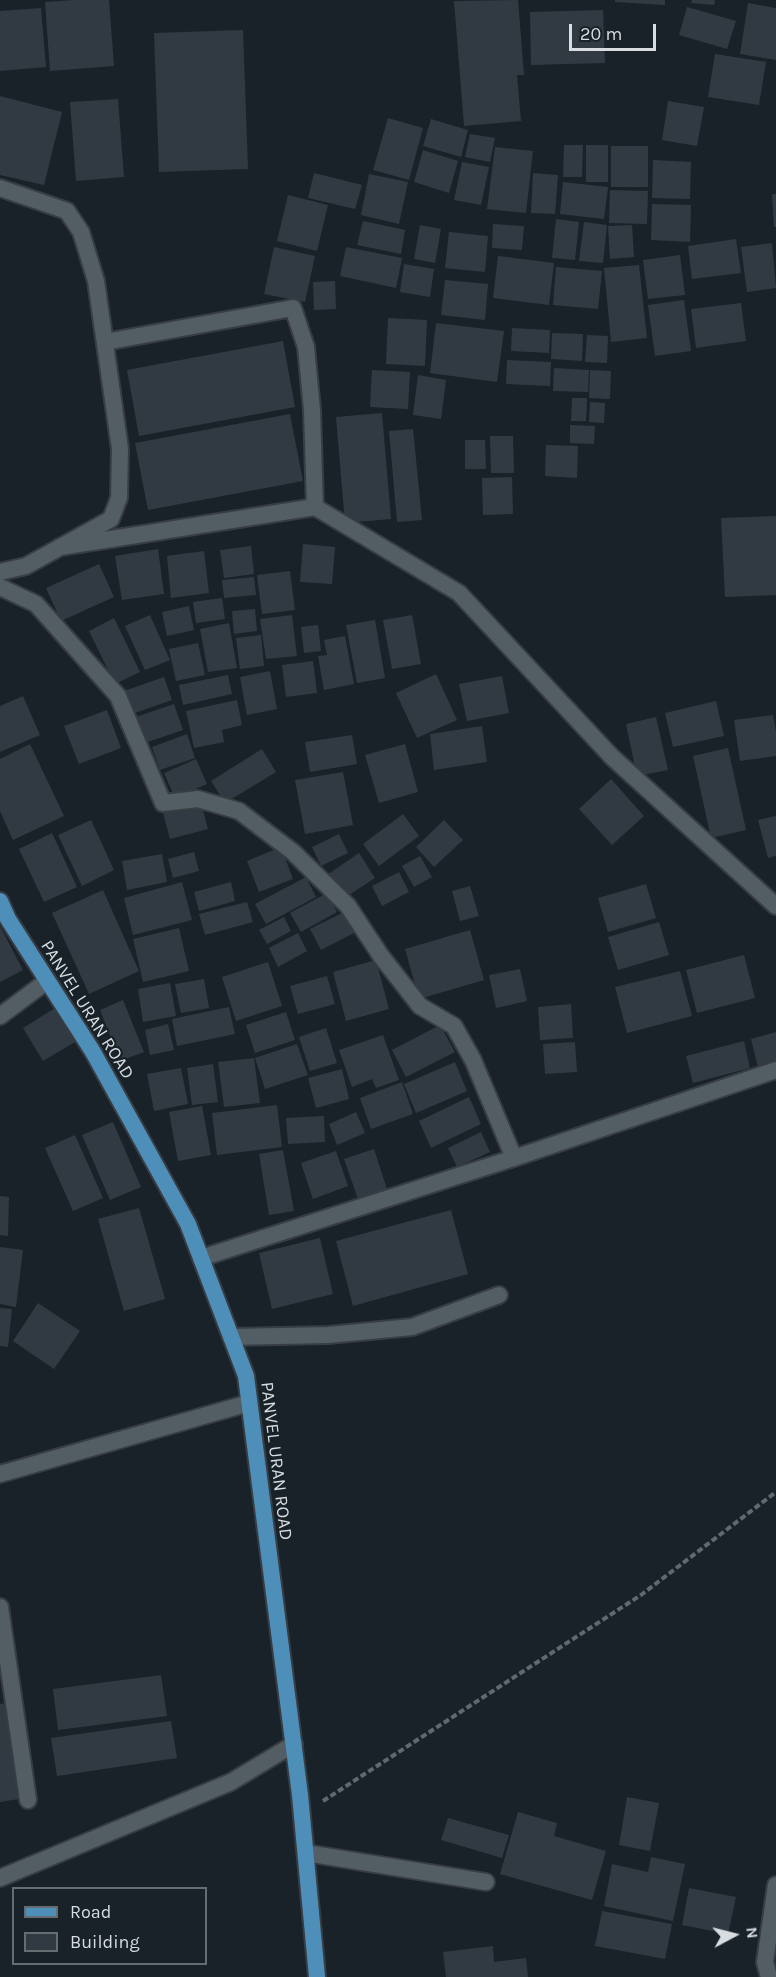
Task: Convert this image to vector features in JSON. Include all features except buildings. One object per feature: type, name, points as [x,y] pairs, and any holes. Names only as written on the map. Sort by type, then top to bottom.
[{"type":"main road","name":"PANVEL URAN ROAD","points":[[0,901],[8,920],[93,1053],[188,1224],[246,1376],[294,1744],[317,1977]]},
{"type":"street","points":[[0,188],[67,211],[81,232],[96,282],[120,449],[119,498],[111,519],[26,566],[0,572]]},
{"type":"street","points":[[105,342],[293,309],[306,347],[312,410],[315,507]]},
{"type":"street","points":[[60,547],[315,507],[459,593],[612,757],[776,906]]},
{"type":"street","points":[[0,587],[36,604],[118,696],[163,803],[198,799],[239,811],[293,852],[348,906],[381,956],[420,1006],[454,1026],[473,1060],[514,1158]]},
{"type":"street","points":[[0,1016],[47,981]]},
{"type":"street","points":[[201,1258],[514,1158],[776,1070]]},
{"type":"street","points":[[231,1337],[328,1335],[412,1327],[499,1295]]},
{"type":"street","points":[[0,1474],[249,1403]]},
{"type":"street","points":[[0,1607],[28,1800]]},
{"type":"street","points":[[0,1878],[231,1782],[294,1744]]},
{"type":"street","points":[[306,1853],[486,1882]]},
{"type":"street","points":[[769,1977],[765,1962],[776,1885]]},
{"type":"path","points":[[302,1815],[641,1595],[776,1492]]}]
